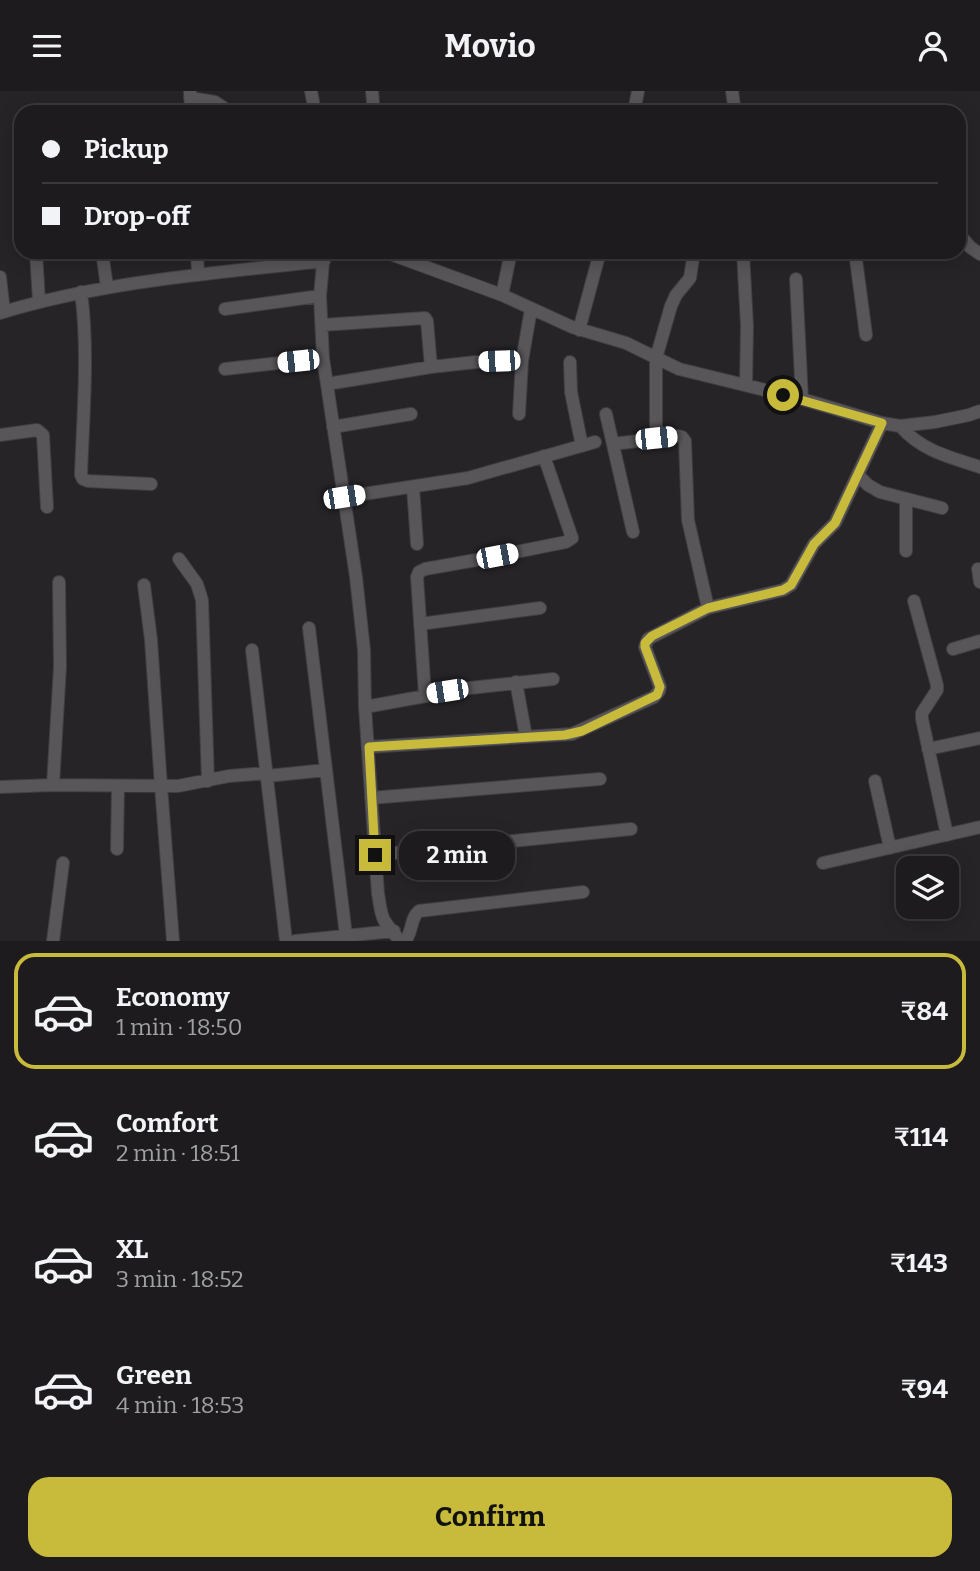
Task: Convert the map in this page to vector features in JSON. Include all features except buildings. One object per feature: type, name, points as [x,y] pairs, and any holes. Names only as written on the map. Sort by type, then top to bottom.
[{"type":"street","points":[[190,94],[220,105]]},
{"type":"street","points":[[966,242],[980,254]]},
{"type":"street","points":[[36,259],[39,301]]},
{"type":"street","points":[[103,259],[107,287]]},
{"type":"street","points":[[197,259],[198,275]]},
{"type":"street","points":[[0,277],[2,312],[39,301],[107,287],[304,259]]},
{"type":"street","points":[[324,259],[320,296],[323,358],[363,637],[375,855],[381,911],[385,922],[396,936]]},
{"type":"street","points":[[404,259],[502,295],[579,330],[619,340],[679,369],[802,399],[882,423],[901,426],[935,422],[980,411]]},
{"type":"street","points":[[502,295],[510,259]]},
{"type":"street","points":[[579,330],[598,259]]},
{"type":"street","points":[[656,438],[656,358],[671,306],[690,278],[693,259]]},
{"type":"street","points":[[743,259],[747,326],[746,385]]},
{"type":"street","points":[[856,259],[866,335]]},
{"type":"street","points":[[796,279],[802,399]]},
{"type":"street","points":[[81,292],[85,365],[83,479],[151,484]]},
{"type":"street","points":[[225,309],[320,296]]},
{"type":"street","points":[[519,414],[522,361],[531,309]]},
{"type":"street","points":[[322,325],[425,319],[430,366]]},
{"type":"street","points":[[225,369],[323,358]]},
{"type":"street","points":[[327,384],[430,366],[522,361]]},
{"type":"street","points":[[344,497],[468,478],[589,444],[571,393],[570,362]]},
{"type":"street","points":[[334,427],[411,414]]},
{"type":"street","points":[[606,414],[633,532]]},
{"type":"street","points":[[369,747],[572,734],[657,695],[660,687],[645,643],[652,636],[708,608],[783,590],[791,585],[814,544],[835,523],[882,423]]},
{"type":"street","points":[[901,426],[928,449],[980,467]]},
{"type":"street","points":[[0,435],[37,431],[43,435],[47,507]]},
{"type":"street","points":[[613,444],[678,436],[685,441],[688,520],[708,608]]},
{"type":"street","points":[[425,695],[417,577],[419,572],[566,542],[572,538],[544,456]]},
{"type":"street","points":[[858,475],[872,489],[942,508]]},
{"type":"street","points":[[413,487],[417,544]]},
{"type":"street","points":[[906,499],[906,551]]},
{"type":"street","points":[[179,559],[197,584],[202,600],[208,781]]},
{"type":"street","points":[[53,785],[60,667],[60,582]]},
{"type":"street","points":[[144,585],[151,640],[173,941]]},
{"type":"street","points":[[914,601],[937,685],[935,694],[922,713],[947,835]]},
{"type":"street","points":[[420,624],[540,608]]},
{"type":"street","points":[[309,628],[346,936]]},
{"type":"street","points":[[953,649],[980,641]]},
{"type":"street","points":[[252,650],[286,941]]},
{"type":"street","points":[[365,707],[425,695],[553,679]]},
{"type":"street","points":[[516,682],[526,737]]},
{"type":"street","points":[[928,749],[980,738]]},
{"type":"street","points":[[0,787],[186,785],[229,776],[326,770]]},
{"type":"street","points":[[372,799],[600,779]]},
{"type":"street","points":[[875,781],[890,848]]},
{"type":"street","points":[[117,849],[118,786]]},
{"type":"street","points":[[823,863],[980,827]]},
{"type":"street","points":[[375,855],[631,829]]},
{"type":"street","points":[[53,941],[62,863]]},
{"type":"street","points":[[405,941],[411,931],[414,916],[419,911],[583,892]]},
{"type":"street","points":[[295,941],[346,936],[396,936]]},
{"type":"route","points":[[375,855],[369,747],[565,735],[582,731],[657,695],[660,687],[645,647],[645,643],[652,636],[708,608],[783,590],[791,585],[814,544],[835,523],[882,423],[783,395]]}]
